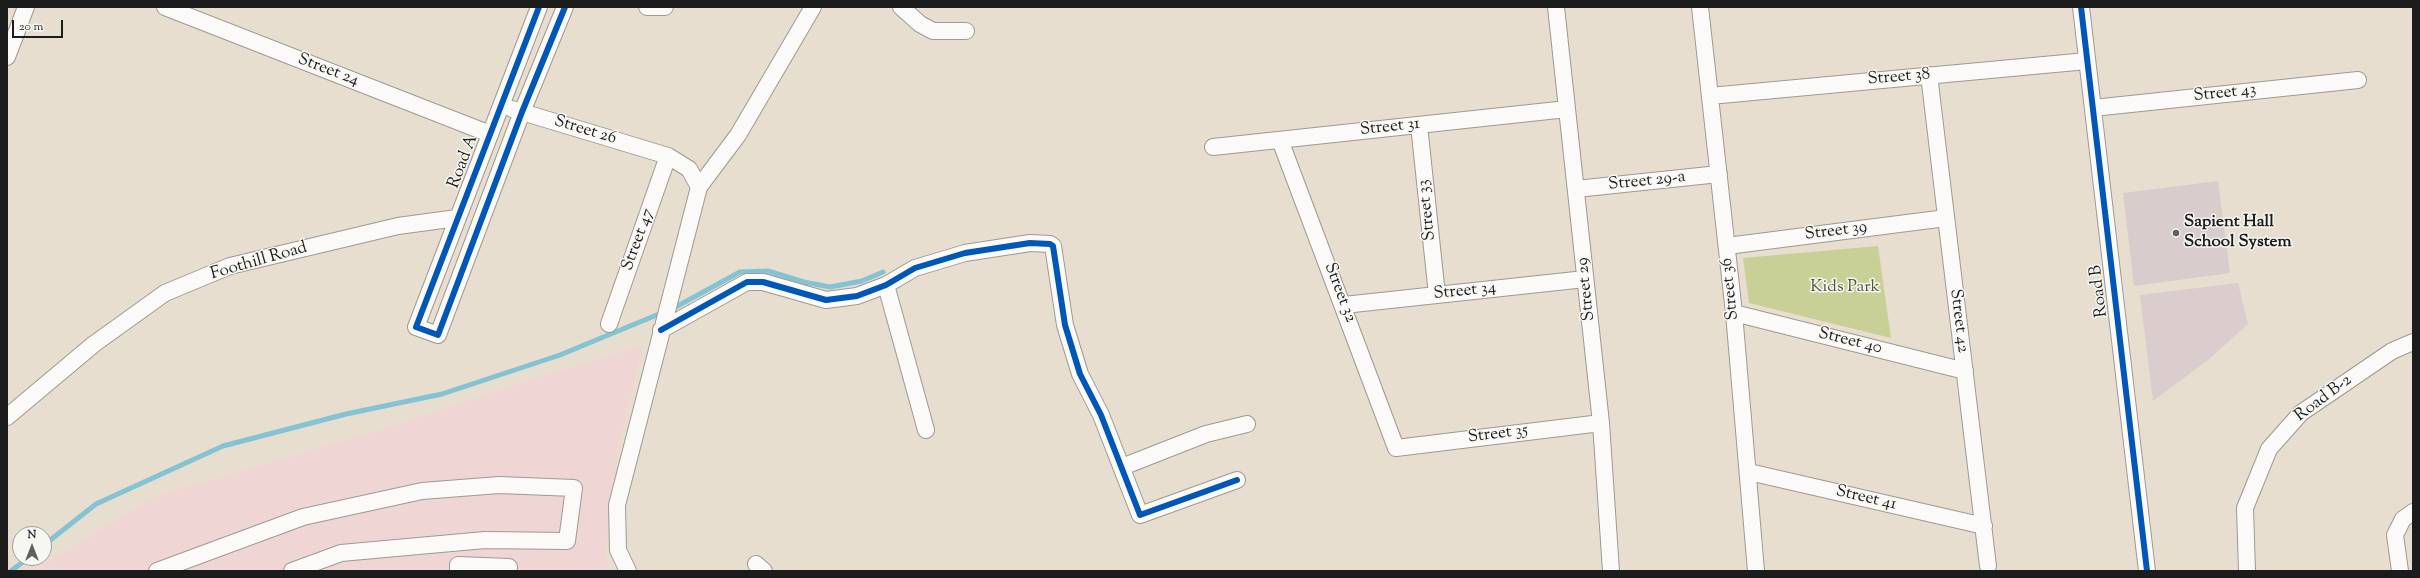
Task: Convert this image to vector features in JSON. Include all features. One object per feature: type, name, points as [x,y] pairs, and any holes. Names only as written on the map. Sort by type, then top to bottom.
[{"type":"street","points":[[7,57],[26,7]]},
{"type":"street","name":"Street 24","points":[[165,7],[490,134]]},
{"type":"street","name":"Road A","points":[[522,112],[438,335],[416,328],[539,7]]},
{"type":"street","points":[[522,112],[565,7]]},
{"type":"street","points":[[646,7],[666,7]]},
{"type":"street","points":[[628,571],[618,550],[617,505],[699,187],[738,135],[813,7]]},
{"type":"street","points":[[901,7],[920,24],[933,31],[966,31]]},
{"type":"street","name":"Street 29","points":[[1556,7],[1601,423],[1611,571]]},
{"type":"street","name":"Street 36","points":[[1700,7],[1734,313],[1749,472],[1756,571]]},
{"type":"street","name":"Road B","points":[[2081,7],[2147,571]]},
{"type":"street","name":"Street 38","points":[[1710,96],[2087,61]]},
{"type":"street","name":"Street 42","points":[[1929,75],[1988,566]]},
{"type":"street","name":"Street 43","points":[[2093,108],[2358,80]]},
{"type":"street","name":"Street 26","points":[[501,105],[668,156],[689,169],[699,187]]},
{"type":"street","name":"Street 31","points":[[1213,147],[1567,109]]},
{"type":"street","name":"Street 33","points":[[1419,125],[1437,295]]},
{"type":"street","name":"Street 32","points":[[1280,140],[1344,305],[1396,448]]},
{"type":"street","name":"Street 47","points":[[609,324],[668,156]]},
{"type":"street","name":"Street 29-a","points":[[1576,190],[1719,174]]},
{"type":"street","name":"Foothill Road","points":[[7,417],[94,344],[165,293],[230,266],[398,226],[457,218]]},
{"type":"street","name":"Street 39","points":[[1727,246],[1946,218]]},
{"type":"street","points":[[662,326],[747,282],[763,282],[826,300],[857,296],[886,285],[915,268],[965,253],[1030,243],[1050,244],[1053,246],[1065,325],[1078,367],[1101,415],[1140,515],[1237,480]]},
{"type":"street","name":"Street 34","points":[[1344,305],[1585,279]]},
{"type":"street","points":[[886,285],[926,430]]},
{"type":"street","name":"Street 40","points":[[1734,313],[1965,371]]},
{"type":"street","name":"Road B-2","points":[[2247,571],[2245,508],[2269,449],[2301,412],[2392,351],[2413,342]]},
{"type":"street","name":"Street 35","points":[[1396,448],[1601,423]]},
{"type":"street","points":[[1122,467],[1206,434],[1248,424]]},
{"type":"street","name":"Street 41","points":[[1749,472],[1984,526]]},
{"type":"street","points":[[157,571],[303,517],[422,491],[499,485],[574,488],[567,541],[486,540],[341,553],[292,571]]},
{"type":"street","points":[[2400,571],[2395,535],[2403,519],[2413,512]]},
{"type":"street","points":[[458,571],[458,565],[509,566],[508,571]]},
{"type":"shaded area","points":[[2238,283],[2248,324],[2208,360],[2153,401],[2140,295]]},
{"type":"shaded area","points":[[643,345],[618,453],[605,556],[609,571],[33,571],[41,566],[52,566],[52,559],[156,496],[393,426],[505,388]]},
{"type":"green space","name":"Kids Park","points":[[1878,246],[1891,338],[1749,303],[1743,258]]},
{"type":"building","name":"Sapient Hall School System","points":[[2218,181],[2230,273],[2134,286],[2123,193]]},
{"type":"waterway","points":[[672,309],[740,272],[768,271],[804,282],[830,287],[862,281],[883,272]]},
{"type":"waterway","points":[[52,539],[96,504],[223,446],[346,414],[442,394],[560,355],[664,312]]},
{"type":"waterway","points":[[11,571],[18,566]]},
{"type":"cycle path","points":[[539,7],[416,327],[438,335],[522,112],[565,7]]},
{"type":"cycle path","points":[[2081,7],[2147,571]]},
{"type":"cycle path","points":[[661,330],[747,282],[763,282],[826,300],[857,296],[886,285],[915,268],[965,253],[1030,243],[1050,244],[1053,246],[1065,325],[1080,374],[1101,415],[1140,515],[1237,480]]},
{"type":"place","name":"Sapient Hall School System","points":[[2176,233]]}]
